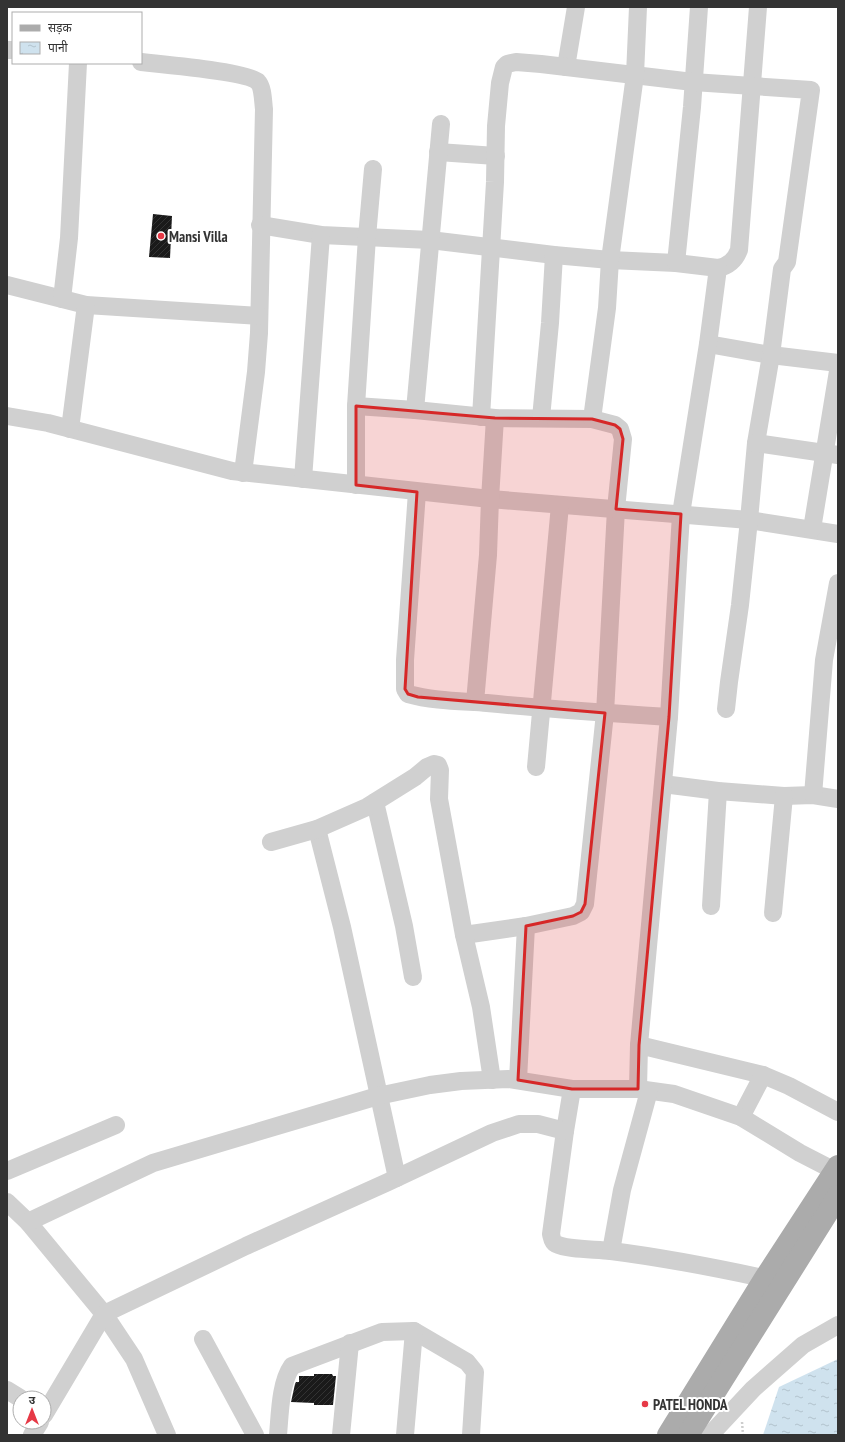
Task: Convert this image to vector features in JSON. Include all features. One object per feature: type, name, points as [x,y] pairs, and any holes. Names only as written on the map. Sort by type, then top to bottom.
[{"type":"main road","points":[[688,1430],[775,1280],[836,1169]]},
{"type":"main road","points":[[775,1280],[838,1196]]},
{"type":"street","points":[[566,67],[576,7]]},
{"type":"street","points":[[592,419],[607,308],[610,260],[635,75],[638,7]]},
{"type":"street","points":[[676,263],[694,82],[699,7]]},
{"type":"street","points":[[260,225],[321,235],[430,240],[554,255],[610,260],[676,263],[718,268],[729,264],[735,258],[739,250],[753,87],[758,7]]},
{"type":"street","points":[[142,62],[227,73],[255,79],[260,84],[264,109],[259,316],[256,372],[243,472]]},
{"type":"street","points":[[475,702],[488,555],[490,499],[488,417],[491,248],[497,119],[500,83],[504,67],[507,64],[516,62],[694,82],[811,90],[786,262],[782,269],[771,355],[756,443],[750,520],[726,709]]},
{"type":"street","points":[[62,299],[69,238],[78,64]]},
{"type":"street","points":[[415,410],[441,124]]},
{"type":"street","points":[[438,152],[496,156]]},
{"type":"street","points":[[356,485],[356,406],[373,169]]},
{"type":"street","points":[[303,479],[321,235]]},
{"type":"street","points":[[541,418],[550,323],[554,255]]},
{"type":"street","points":[[611,1251],[622,1190],[644,1090],[639,1045],[669,717],[681,514],[708,344],[718,268]]},
{"type":"street","points":[[7,285],[86,305],[259,316]]},
{"type":"street","points":[[70,429],[86,305]]},
{"type":"street","points":[[708,344],[771,355],[838,363]]},
{"type":"street","points":[[812,530],[832,454],[838,371]]},
{"type":"street","points":[[356,406],[488,417],[592,419],[615,425],[620,429],[623,439],[616,509],[605,713],[585,904],[581,912],[573,916],[526,926],[464,935]]},
{"type":"street","points":[[7,416],[48,423],[232,472],[490,499],[750,520],[838,534]]},
{"type":"street","points":[[756,443],[832,454]]},
{"type":"street","points":[[417,492],[405,660],[405,689],[408,694],[418,697],[540,708],[669,717]]},
{"type":"street","points":[[536,767],[540,708],[560,505]]},
{"type":"street","points":[[813,795],[824,660],[838,583]]},
{"type":"street","points":[[271,842],[318,829],[367,807],[415,777],[427,767],[434,764],[438,765],[440,770],[439,799],[464,935],[481,1007],[492,1080]]},
{"type":"street","points":[[663,784],[718,791],[784,796],[813,795],[838,800]]},
{"type":"street","points":[[710,906],[718,791]]},
{"type":"street","points":[[773,913],[784,796]]},
{"type":"street","points":[[375,802],[402,919],[413,977]]},
{"type":"street","points":[[318,829],[342,927],[397,1178]]},
{"type":"street","points":[[518,1080],[526,926]]},
{"type":"street","points":[[639,1045],[763,1075],[789,1086],[838,1112]]},
{"type":"street","points":[[741,1117],[763,1075]]},
{"type":"street","points":[[28,1222],[153,1163],[378,1096],[430,1085],[461,1081],[518,1080],[572,1089],[644,1090],[674,1094],[741,1117],[800,1153],[836,1169]]},
{"type":"street","points":[[572,1089],[551,1234],[552,1240],[556,1244],[565,1247],[611,1251],[706,1266],[775,1280]]},
{"type":"street","points":[[52,1401],[104,1314],[246,1246],[397,1178],[492,1133],[519,1124],[538,1124],[565,1131]]},
{"type":"street","points":[[7,1170],[116,1125]]},
{"type":"street","points":[[7,1202],[28,1222],[104,1314],[134,1359],[167,1435]]},
{"type":"street","points":[[688,1430],[753,1389],[803,1345],[838,1325]]},
{"type":"street","points":[[405,1435],[414,1331]]},
{"type":"street","points":[[278,1435],[287,1373],[292,1366],[382,1332],[414,1331],[467,1362],[475,1372],[470,1435]]},
{"type":"street","points":[[203,1339],[254,1435]]},
{"type":"street","points":[[341,1435],[350,1343]]},
{"type":"highlighted area","points":[[356,406],[495,418],[592,419],[615,425],[620,429],[623,439],[616,509],[681,514],[669,717],[639,1045],[638,1089],[572,1089],[518,1080],[526,926],[573,916],[581,912],[585,904],[605,713],[418,697],[408,694],[405,689],[417,492],[356,485]]},
{"type":"water","points":[[838,1359],[838,1435],[763,1435],[779,1387]]},
{"type":"building","name":"Mansi Villa","points":[[153,214],[172,216],[170,258],[149,257]]},
{"type":"building","points":[[314,1374],[332,1374],[333,1376],[336,1376],[333,1405],[314,1405],[314,1403],[291,1402],[295,1384],[296,1382],[299,1382],[299,1376],[314,1376]]},
{"type":"place","name":"Mansi Villa","points":[[161,236]]},
{"type":"place","name":"PATEL HONDA","points":[[645,1404]]}]
